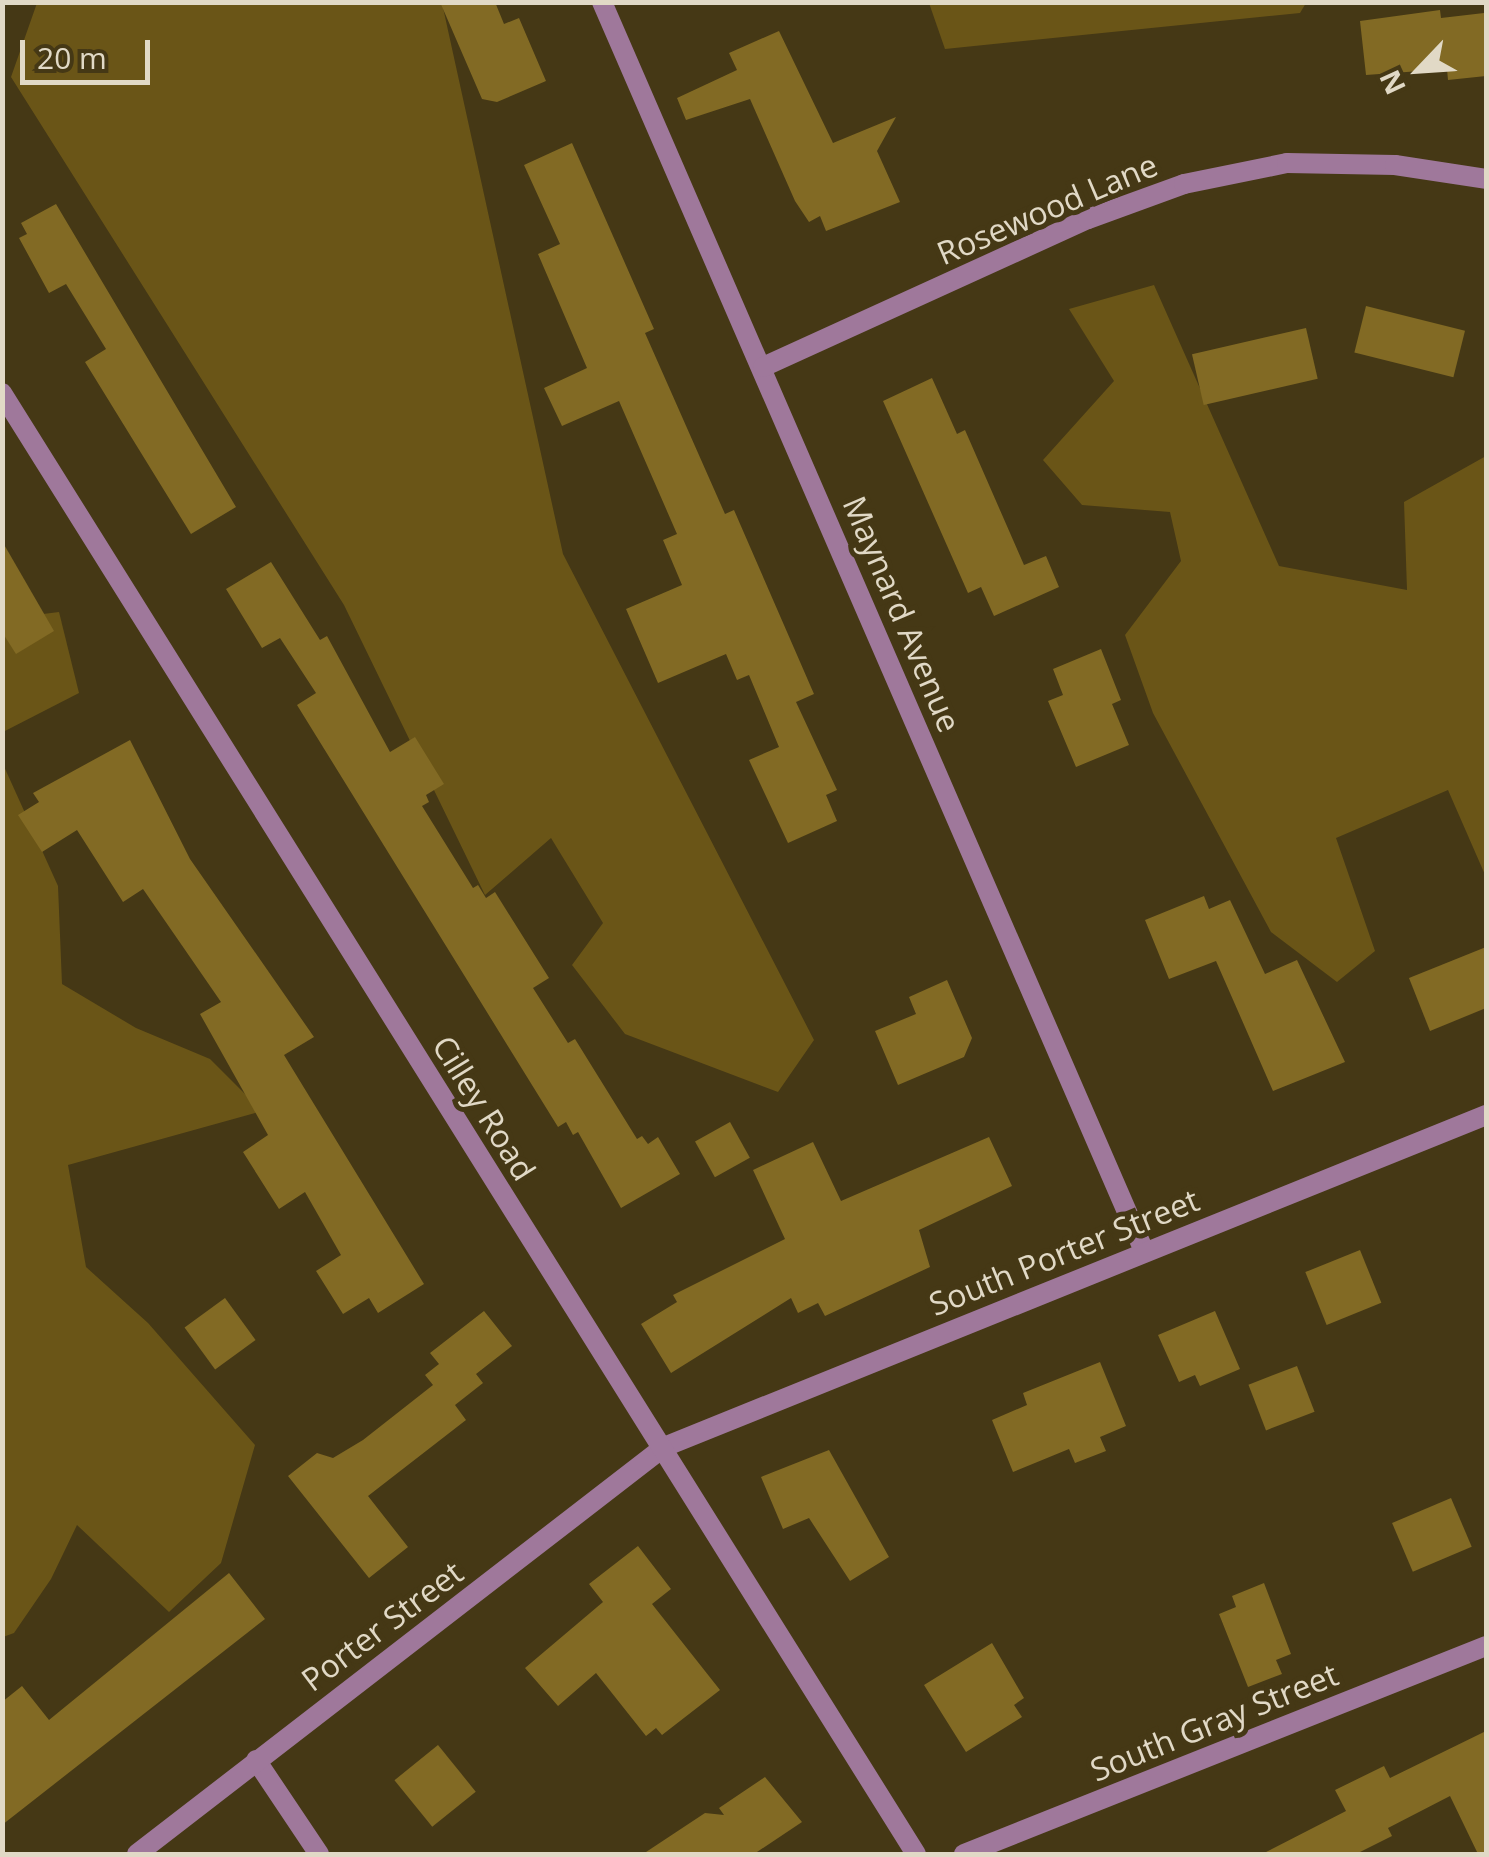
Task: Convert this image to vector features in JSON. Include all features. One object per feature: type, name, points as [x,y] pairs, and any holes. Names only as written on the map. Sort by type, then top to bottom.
[{"type":"street","name":"Maynard Avenue","points":[[602,2],[1144,1251]]},
{"type":"street","name":"Rosewood Lane","points":[[763,367],[1088,219],[1184,184],[1287,163],[1394,165],[1486,180]]},
{"type":"street","name":"Cilley Road","points":[[2,392],[916,1854]]},
{"type":"street","name":"South Porter Street","points":[[664,1447],[1486,1115]]},
{"type":"street","name":"Porter Street","points":[[137,1854],[664,1447]]},
{"type":"street","name":"South Gray Street","points":[[964,1854],[1486,1646]]},
{"type":"street","points":[[256,1760],[320,1854]]},
{"type":"shaded area","points":[[929,2],[1306,3],[1300,13],[945,49]]},
{"type":"shaded area","points":[[37,3],[442,3],[563,554],[814,1040],[778,1092],[625,1034],[572,965],[603,923],[551,838],[485,895],[344,605],[11,77]]},
{"type":"shaded area","points":[[1154,285],[1279,566],[1407,590],[1404,502],[1486,456],[1486,877],[1448,790],[1336,838],[1375,951],[1337,982],[1271,932],[1153,713],[1125,635],[1181,561],[1170,512],[1082,505],[1043,460],[1114,381],[1069,309]]},
{"type":"shaded area","points":[[59,612],[79,693],[3,732],[3,619]]},
{"type":"shaded area","points":[[2,762],[58,886],[62,984],[136,1028],[210,1059],[262,1111],[68,1165],[86,1267],[148,1323],[255,1445],[221,1563],[169,1612],[77,1525],[51,1579],[14,1633],[3,1637]]},
{"type":"building","points":[[440,2],[495,2],[504,24],[519,18],[546,81],[497,102],[482,99]]},
{"type":"building","points":[[1440,10],[1441,18],[1484,13],[1486,76],[1448,80],[1447,69],[1366,75],[1360,21]]},
{"type":"building","points":[[779,31],[833,143],[896,117],[877,151],[900,202],[826,231],[820,216],[809,222],[795,201],[750,99],[686,120],[677,98],[737,70],[729,53]]},
{"type":"building","points":[[572,143],[654,329],[645,333],[725,514],[734,510],[814,694],[796,702],[837,790],[826,795],[837,821],[788,843],[749,760],[779,747],[749,675],[737,680],[726,654],[658,683],[626,609],[682,585],[663,540],[677,534],[619,401],[562,426],[544,388],[587,368],[538,254],[560,244],[524,165]]},
{"type":"building","points":[[56,204],[236,507],[191,534],[85,362],[106,349],[66,284],[49,293],[19,238],[27,234],[21,223]]},
{"type":"building","points":[[1366,306],[1465,331],[1453,377],[1354,353]]},
{"type":"building","points":[[1306,328],[1318,379],[1204,405],[1192,354]]},
{"type":"building","points":[[932,378],[957,434],[965,430],[1024,565],[1046,556],[1059,587],[994,616],[981,587],[968,593],[883,401]]},
{"type":"building","points":[[2,541],[54,631],[16,654],[2,632]]},
{"type":"building","points":[[271,562],[320,640],[327,636],[390,752],[415,737],[444,784],[426,795],[429,802],[422,806],[473,888],[478,885],[486,898],[495,892],[549,978],[533,988],[568,1043],[575,1039],[637,1139],[642,1136],[648,1144],[658,1137],[680,1174],[621,1208],[578,1132],[573,1135],[566,1122],[558,1127],[297,705],[316,693],[280,638],[262,648],[226,589]]},
{"type":"building","points":[[1101,649],[1121,700],[1112,704],[1129,745],[1076,767],[1048,701],[1063,695],[1053,669]]},
{"type":"building","points":[[130,740],[190,859],[314,1037],[284,1055],[424,1284],[378,1313],[369,1298],[343,1314],[316,1271],[341,1255],[305,1192],[279,1209],[243,1152],[268,1135],[200,1014],[221,1002],[143,889],[123,902],[77,830],[42,852],[18,815],[39,802],[33,793]]},
{"type":"building","points":[[1204,896],[1209,909],[1230,900],[1265,974],[1297,960],[1345,1062],[1273,1091],[1216,961],[1169,979],[1145,920]]},
{"type":"building","points":[[1486,947],[1486,1008],[1430,1031],[1409,978]]},
{"type":"building","points":[[947,980],[972,1038],[964,1057],[898,1085],[875,1031],[916,1014],[909,997]]},
{"type":"building","points":[[730,1122],[750,1158],[715,1177],[695,1141]]},
{"type":"building","points":[[989,1137],[1012,1186],[919,1230],[930,1267],[825,1316],[818,1303],[798,1313],[791,1298],[671,1373],[641,1324],[677,1302],[673,1295],[785,1239],[753,1170],[813,1142],[841,1201]]},
{"type":"building","points":[[1360,1250],[1381,1303],[1327,1325],[1305,1272]]},
{"type":"building","points":[[225,1298],[256,1340],[215,1369],[185,1327]]},
{"type":"building","points":[[484,1311],[512,1346],[476,1374],[483,1383],[455,1405],[466,1420],[368,1496],[408,1547],[369,1578],[288,1476],[317,1453],[333,1458],[363,1440],[433,1385],[425,1375],[439,1364],[430,1353]]},
{"type":"building","points":[[1215,1311],[1240,1369],[1200,1386],[1195,1375],[1179,1382],[1158,1335]]},
{"type":"building","points":[[1100,1362],[1126,1426],[1100,1437],[1106,1451],[1075,1463],[1069,1449],[1013,1472],[992,1420],[1027,1405],[1023,1393]]},
{"type":"building","points":[[1297,1366],[1315,1412],[1266,1430],[1248,1385]]},
{"type":"building","points":[[829,1450],[889,1557],[850,1581],[809,1518],[783,1529],[761,1477]]},
{"type":"building","points":[[1451,1498],[1472,1547],[1413,1572],[1392,1523]]},
{"type":"building","points":[[638,1546],[671,1589],[652,1604],[720,1690],[662,1735],[656,1728],[646,1736],[596,1673],[558,1706],[525,1668],[603,1602],[589,1584]]},
{"type":"building","points":[[229,1573],[265,1619],[2,1825],[2,1702],[22,1686],[49,1720]]},
{"type":"building","points":[[1264,1583],[1291,1654],[1276,1660],[1282,1674],[1248,1687],[1219,1614],[1236,1607],[1232,1596]]},
{"type":"building","points":[[992,1643],[1024,1698],[1014,1705],[1022,1717],[966,1752],[924,1685]]},
{"type":"building","points":[[1486,1731],[1486,1854],[1478,1854],[1450,1796],[1388,1828],[1392,1836],[1356,1854],[1262,1854],[1346,1811],[1335,1790],[1384,1766],[1390,1778]]},
{"type":"building","points":[[438,1745],[476,1792],[432,1827],[394,1780]]},
{"type":"building","points":[[765,1777],[802,1822],[754,1854],[643,1854],[705,1813],[724,1815],[719,1808]]}]
